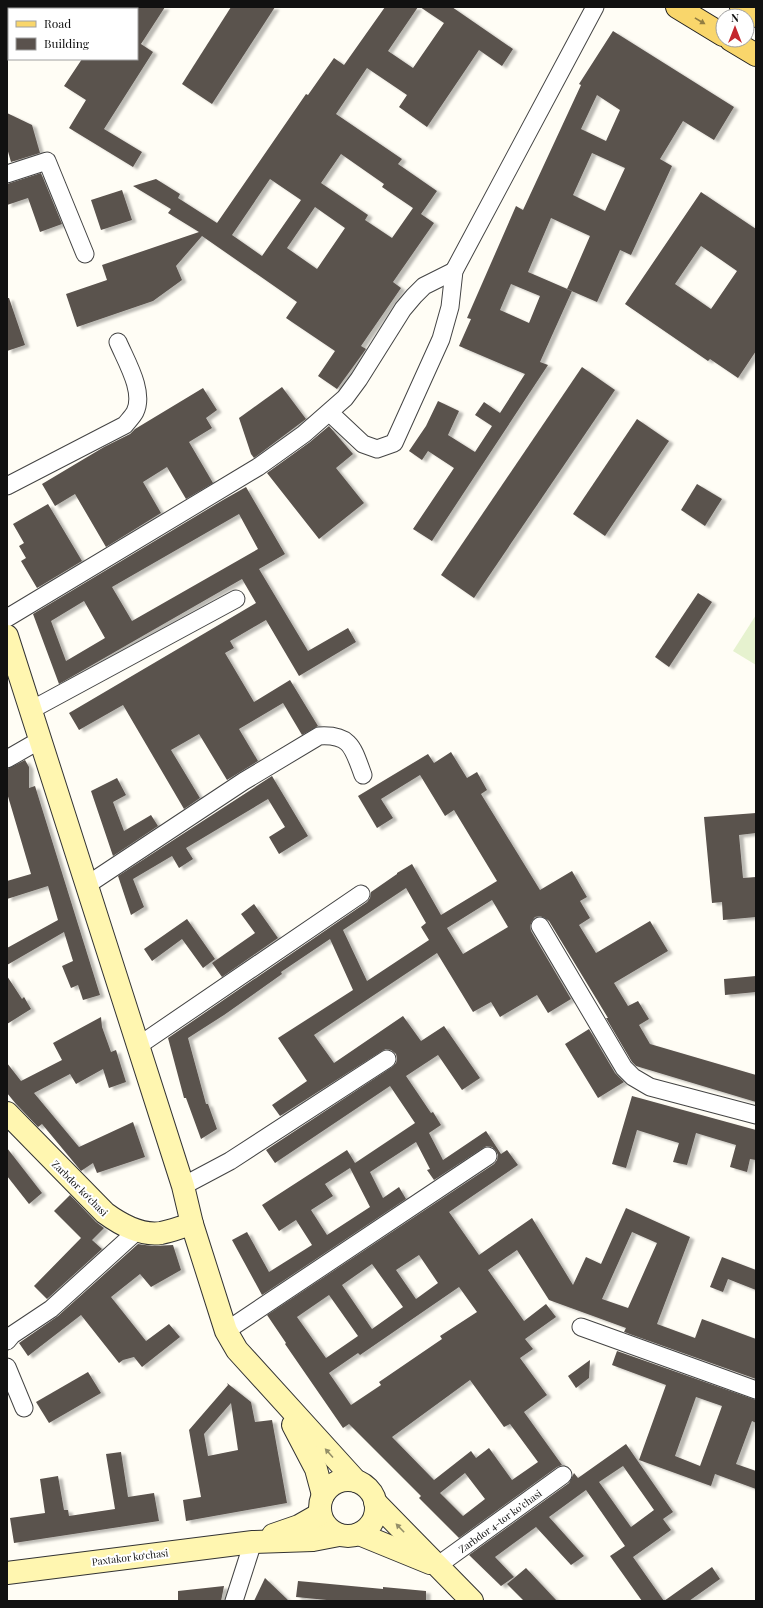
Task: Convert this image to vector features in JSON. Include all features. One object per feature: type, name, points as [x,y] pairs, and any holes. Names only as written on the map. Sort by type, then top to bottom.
[{"type":"main road","points":[[677,7],[715,30]]},
{"type":"main road","points":[[741,7],[756,16]]},
{"type":"main road","points":[[744,48],[756,55]]},
{"type":"main road","points":[[7,636],[183,1186],[192,1224],[226,1332],[237,1350],[356,1481],[371,1493],[375,1502],[472,1601]]},
{"type":"main road","name":"Zarbdor koʻchasi","points":[[7,1113],[105,1214],[119,1224],[137,1230],[160,1233],[192,1224]]},
{"type":"main road","points":[[278,1395],[316,1469],[324,1523],[331,1530],[349,1534],[438,1566]]},
{"type":"main road","points":[[253,1542],[299,1526],[322,1505],[328,1488],[337,1482],[346,1480],[356,1481]]},
{"type":"main road","points":[[253,1542],[312,1540],[349,1534],[366,1528],[373,1520],[375,1502]]},
{"type":"main road","name":"Paxtakor koʻchasi","points":[[7,1572],[253,1542]]},
{"type":"street","points":[[330,413],[363,444],[377,449],[394,443],[441,339],[450,307],[454,271],[594,7]]},
{"type":"street","points":[[7,174],[47,161],[84,254]]},
{"type":"street","points":[[7,618],[258,467],[304,434],[330,413],[345,398],[359,380],[403,309],[414,296],[424,286],[454,271]]},
{"type":"street","points":[[7,486],[126,425],[136,411],[138,397],[136,384],[118,342]]},
{"type":"street","points":[[31,710],[236,599]]},
{"type":"street","points":[[86,885],[244,781],[318,736],[331,735],[342,739],[353,748],[363,775]]},
{"type":"street","points":[[7,759],[40,740]]},
{"type":"street","points":[[138,1046],[360,894]]},
{"type":"street","points":[[540,926],[624,1068],[633,1077],[650,1087],[756,1115]]},
{"type":"street","points":[[183,1186],[230,1161],[387,1059]]},
{"type":"street","points":[[226,1332],[488,1156]]},
{"type":"street","points":[[7,1342],[12,1335],[51,1309],[137,1230]]},
{"type":"street","points":[[580,1327],[756,1390]]},
{"type":"street","points":[[7,1367],[24,1408]]},
{"type":"street","name":"Zarbdor 4-tor koʼchasi","points":[[438,1566],[563,1475]]},
{"type":"street","points":[[234,1601],[253,1542]]},
{"type":"green space","points":[[756,615],[756,665],[733,651]]},
{"type":"building","points":[[165,7],[141,44],[153,52],[104,129],[142,152],[133,167],[69,128],[86,100],[64,86],[81,60],[138,60],[137,8]]},
{"type":"building","points":[[231,7],[275,7],[212,104],[182,84]]},
{"type":"building","points":[[385,7],[418,7],[388,51],[413,68],[444,23],[420,7],[452,7],[513,49],[502,66],[479,50],[427,127],[399,107],[407,95],[367,68],[336,114],[402,159],[398,164],[437,191],[421,214],[434,223],[393,282],[401,288],[361,346],[366,349],[337,389],[318,376],[335,351],[286,318],[297,302],[202,236],[176,266],[182,280],[153,301],[77,327],[66,294],[107,280],[102,265],[199,232],[168,213],[171,209],[133,186],[156,179],[180,194],[178,198],[217,223],[306,94],[308,95],[334,58],[344,65]],"holes":[[[341,154],[384,184],[382,187],[413,208],[392,238],[365,220],[368,215],[321,183]],[[270,179],[301,200],[262,256],[232,235]],[[315,207],[345,228],[317,269],[287,248]]]},
{"type":"building","points":[[613,31],[734,107],[714,140],[683,121],[660,159],[672,166],[631,255],[620,250],[597,302],[572,291],[540,362],[548,365],[432,541],[413,529],[454,468],[428,451],[422,460],[409,451],[426,426],[438,401],[459,411],[448,435],[475,452],[492,426],[475,415],[484,402],[500,413],[525,374],[459,346],[471,319],[467,318],[516,206],[523,210],[581,85],[579,84]],"holes":[[[597,95],[620,110],[606,141],[581,129]],[[592,153],[625,168],[605,211],[573,195]],[[551,218],[590,236],[567,289],[528,272]],[[511,284],[540,296],[529,323],[500,310]]]},
{"type":"building","points":[[7,113],[32,125],[40,153],[11,162],[7,148]]},
{"type":"building","points":[[41,173],[62,224],[40,232],[28,198],[7,205],[7,184]]},
{"type":"building","points":[[122,190],[132,220],[101,230],[91,200]]},
{"type":"building","points":[[701,192],[756,229],[756,351],[738,378],[710,359],[708,361],[625,304]],"holes":[[[701,246],[737,271],[711,309],[675,284]]]},
{"type":"building","points":[[7,298],[9,298],[25,345],[7,351]]},
{"type":"building","points":[[582,367],[615,390],[474,598],[441,575]]},
{"type":"building","points":[[282,387],[306,419],[254,458],[251,454],[239,418]]},
{"type":"building","points":[[203,388],[217,410],[206,418],[212,428],[189,442],[213,483],[186,499],[167,467],[143,482],[161,513],[106,547],[75,494],[55,506],[42,484],[104,447],[130,434],[135,429]]},
{"type":"building","points":[[637,419],[669,441],[605,536],[573,514]]},
{"type":"building","points":[[329,426],[353,454],[336,468],[364,503],[319,539],[267,473],[310,442]]},
{"type":"building","points":[[697,484],[722,499],[705,526],[681,510]]},
{"type":"building","points":[[246,487],[285,554],[259,569],[308,651],[348,628],[356,642],[299,676],[266,620],[230,641],[234,648],[225,653],[254,702],[290,680],[318,726],[302,735],[283,703],[239,729],[258,761],[227,780],[199,734],[171,750],[200,798],[184,809],[123,705],[79,730],[69,713],[256,603],[242,579],[59,684],[33,614]],"holes":[[[239,514],[258,549],[132,621],[112,587]],[[84,601],[105,638],[66,661],[51,621]]]},
{"type":"building","points":[[48,504],[82,561],[37,588],[21,561],[26,558],[19,546],[24,543],[13,524]]},
{"type":"building","points":[[698,593],[712,602],[669,667],[655,657]]},
{"type":"building","points":[[451,752],[467,778],[477,772],[487,790],[481,794],[540,890],[572,871],[587,897],[580,901],[590,918],[579,925],[596,953],[650,921],[668,951],[614,983],[628,1006],[638,1001],[649,1019],[639,1025],[650,1044],[756,1075],[756,1102],[636,1066],[632,1062],[606,1018],[608,1018],[549,921],[540,916],[535,917],[532,921],[530,926],[531,931],[571,999],[548,1013],[537,995],[500,1017],[491,1002],[473,1012],[437,953],[314,1035],[334,1063],[403,1016],[421,1041],[444,1026],[480,1078],[462,1090],[438,1055],[406,1076],[441,1125],[429,1133],[443,1160],[486,1131],[501,1154],[507,1150],[518,1165],[449,1212],[479,1255],[532,1218],[573,1285],[586,1257],[601,1264],[626,1208],[690,1237],[657,1324],[695,1338],[702,1319],[756,1339],[756,1379],[624,1332],[626,1328],[549,1300],[517,1250],[488,1270],[524,1321],[546,1304],[556,1317],[525,1339],[533,1349],[520,1358],[547,1395],[524,1412],[562,1465],[557,1467],[459,1538],[419,1498],[421,1496],[349,1424],[343,1428],[285,1344],[286,1343],[267,1315],[494,1164],[498,1155],[496,1151],[492,1147],[487,1146],[434,1180],[427,1170],[430,1169],[416,1142],[370,1172],[383,1198],[399,1187],[406,1199],[262,1295],[232,1240],[247,1232],[269,1272],[312,1245],[296,1220],[279,1231],[262,1205],[347,1150],[355,1163],[415,1123],[390,1086],[275,1163],[266,1150],[392,1067],[396,1063],[396,1054],[391,1050],[386,1049],[382,1051],[280,1116],[272,1105],[307,1081],[278,1038],[353,990],[330,939],[281,972],[282,974],[224,1015],[188,1038],[206,1104],[208,1104],[217,1129],[201,1139],[186,1098],[184,1098],[168,1038],[367,902],[370,898],[371,892],[412,864],[441,915],[497,881],[454,810],[445,816],[420,775],[381,799],[393,818],[377,828],[358,796],[428,754],[434,763]],"holes":[[[406,888],[426,923],[421,927],[429,940],[367,981],[343,930]],[[492,900],[508,927],[463,954],[447,928]],[[350,1168],[370,1207],[327,1235],[311,1210],[333,1196],[325,1184]],[[632,1232],[657,1243],[628,1308],[602,1299]],[[419,1255],[438,1283],[416,1299],[396,1270]],[[372,1264],[403,1307],[372,1329],[342,1285]],[[459,1287],[477,1312],[440,1336],[442,1339],[379,1382],[381,1385],[351,1405],[329,1373],[358,1353],[360,1355]],[[329,1295],[358,1336],[326,1358],[297,1317]],[[470,1380],[504,1427],[510,1424],[538,1462],[512,1480],[489,1448],[476,1458],[471,1451],[434,1480],[392,1437]],[[465,1473],[485,1499],[463,1516],[440,1493]]]},
{"type":"building","points":[[25,760],[29,767],[29,788],[35,786],[100,995],[83,1000],[78,985],[71,988],[62,966],[73,961],[64,932],[7,965],[7,948],[58,920],[48,886],[7,899],[7,881],[31,874],[7,793],[7,769]]},
{"type":"building","points":[[272,776],[308,836],[279,854],[269,837],[285,827],[268,799],[186,848],[193,859],[179,868],[172,856],[133,879],[144,907],[131,915],[118,876]]},
{"type":"building","points":[[117,778],[126,795],[113,802],[124,831],[151,815],[158,826],[113,856],[91,791]]},
{"type":"building","points":[[756,813],[756,833],[739,835],[743,878],[756,877],[756,917],[723,920],[722,902],[712,903],[704,817]]},
{"type":"building","points":[[254,904],[278,938],[222,977],[212,963],[255,933],[241,914]]},
{"type":"building","points":[[187,919],[215,959],[203,968],[182,939],[152,961],[144,949]]},
{"type":"building","points":[[7,976],[22,999],[24,997],[31,1009],[7,1024]]},
{"type":"building","points":[[756,976],[756,992],[725,995],[724,979]]},
{"type":"building","points":[[101,1017],[102,1027],[111,1052],[116,1050],[126,1082],[109,1088],[103,1069],[76,1084],[70,1074],[34,1093],[79,1147],[133,1122],[145,1157],[97,1173],[93,1163],[81,1171],[42,1124],[38,1127],[7,1093],[7,1063],[21,1081],[62,1060],[53,1043]]},
{"type":"building","points":[[589,1029],[615,1073],[624,1082],[598,1098],[565,1044]]},
{"type":"building","points":[[632,1096],[756,1130],[756,1160],[750,1159],[747,1172],[730,1167],[736,1145],[696,1133],[687,1165],[673,1162],[679,1143],[637,1130],[626,1168],[612,1164]]},
{"type":"building","points":[[7,1148],[42,1193],[29,1204],[7,1176]]},
{"type":"building","points":[[70,1195],[96,1222],[104,1228],[92,1240],[102,1249],[47,1299],[34,1286],[81,1238],[54,1211]]},
{"type":"building","points":[[138,1244],[152,1246],[173,1245],[181,1270],[151,1287],[140,1274],[111,1297],[146,1341],[169,1324],[180,1337],[142,1367],[134,1357],[123,1360],[119,1363],[81,1315],[28,1356],[19,1343],[58,1316]]},
{"type":"building","points":[[722,1257],[756,1270],[756,1290],[728,1279],[723,1292],[710,1287]]},
{"type":"building","points":[[617,1351],[756,1400],[756,1423],[752,1421],[736,1464],[756,1471],[756,1489],[715,1474],[711,1486],[639,1460],[666,1385],[612,1365]],"holes":[[[696,1397],[722,1406],[700,1466],[675,1456]]]},
{"type":"building","points":[[590,1360],[589,1378],[576,1388],[568,1376]]},
{"type":"building","points":[[88,1372],[101,1393],[49,1423],[36,1402]]},
{"type":"building","points":[[227,1383],[251,1402],[255,1422],[272,1420],[287,1503],[186,1521],[183,1500],[201,1497],[189,1430],[228,1385]],"holes":[[[231,1403],[238,1450],[208,1456],[204,1434]]]},
{"type":"building","points":[[626,1444],[673,1512],[663,1519],[671,1530],[633,1557],[664,1601],[642,1601],[610,1556],[625,1546],[586,1490],[549,1517],[584,1556],[571,1565],[536,1527],[495,1557],[514,1577],[501,1586],[469,1555],[569,1483],[574,1473],[578,1478]],"holes":[[[623,1466],[654,1510],[631,1527],[599,1482]]]},
{"type":"building","points":[[121,1452],[128,1497],[154,1493],[159,1521],[14,1543],[10,1518],[45,1513],[40,1479],[58,1476],[64,1510],[68,1510],[69,1516],[115,1509],[106,1454]]},
{"type":"building","points":[[712,1567],[720,1579],[689,1601],[664,1601]]},
{"type":"building","points":[[526,1568],[557,1601],[524,1601],[507,1584]]},
{"type":"building","points":[[265,1578],[289,1601],[254,1601]]},
{"type":"building","points":[[298,1581],[383,1589],[383,1587],[426,1591],[426,1601],[337,1601],[296,1597]]},
{"type":"building","points":[[224,1586],[221,1601],[178,1601],[178,1591]]}]
